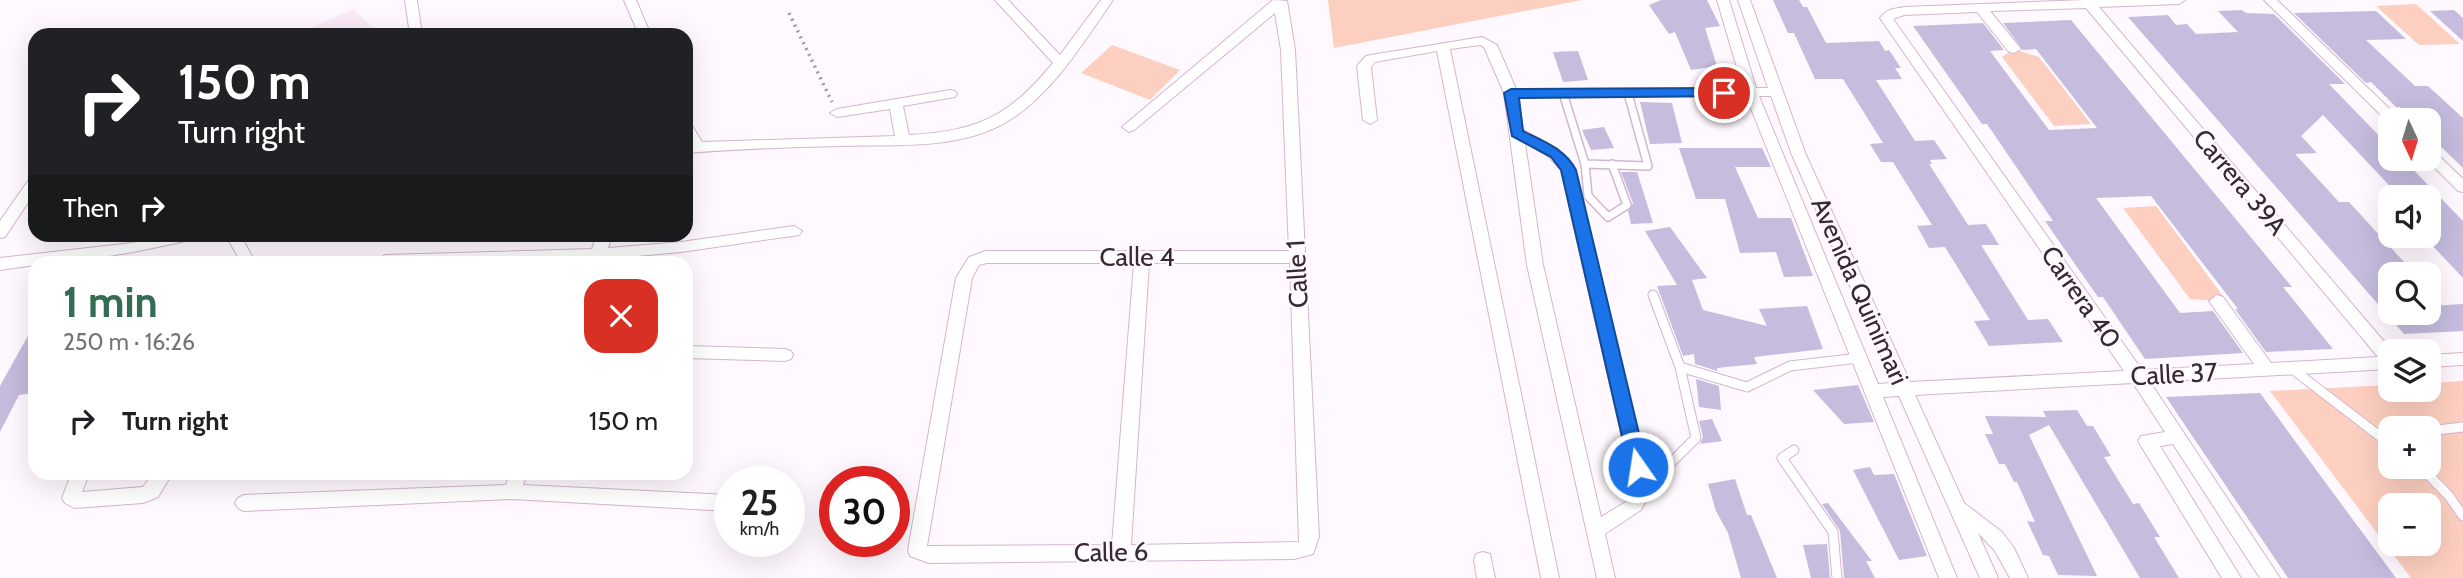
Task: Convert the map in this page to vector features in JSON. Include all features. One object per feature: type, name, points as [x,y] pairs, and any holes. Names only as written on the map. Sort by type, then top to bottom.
[{"type":"street","points":[[411,0],[415,28]]},
{"type":"street","points":[[1001,0],[1059,62]]},
{"type":"street","points":[[693,148],[962,134],[1009,115],[1044,83],[1107,0]]},
{"type":"street","points":[[1129,127],[1280,0]]},
{"type":"street","name":"Calle 1","points":[[1280,0],[1288,50],[1310,537],[1306,548]]},
{"type":"street","points":[[1723,0],[1751,93],[1948,578]]},
{"type":"street","name":"Avenida Quinimari","points":[[1744,0],[1799,155],[1989,578]]},
{"type":"street","points":[[1981,8],[2179,0]]},
{"type":"street","points":[[2270,0],[2382,108]]},
{"type":"street","points":[[633,1],[643,28]]},
{"type":"street","name":"Carrera 39A","points":[[2089,3],[2378,347]]},
{"type":"street","points":[[1981,8],[2014,49]]},
{"type":"street","name":"Carrera 40","points":[[1981,8],[1904,11],[1892,13],[1886,18],[2137,376],[2271,578]]},
{"type":"street","points":[[1370,120],[1364,66],[1371,60],[1467,41],[1482,41],[1490,45],[1511,93],[1535,265],[1605,578]]},
{"type":"street","points":[[1443,46],[1550,578]]},
{"type":"street","points":[[1511,93],[1775,92]]},
{"type":"street","points":[[838,113],[950,94]]},
{"type":"street","points":[[896,105],[903,139]]},
{"type":"street","points":[[1517,133],[1556,154],[1564,161],[1568,170],[1643,490],[1635,505],[1595,531]]},
{"type":"street","points":[[2441,166],[2463,187]]},
{"type":"street","points":[[0,233],[28,191]]},
{"type":"street","points":[[612,256],[794,231]]},
{"type":"street","points":[[66,256],[159,242]]},
{"type":"street","points":[[1121,551],[1142,257]]},
{"type":"street","name":"Calle 4","points":[[917,550],[964,278],[968,268],[979,258],[1296,257]]},
{"type":"street","points":[[0,264],[28,261]]},
{"type":"street","points":[[2217,301],[2267,370]]},
{"type":"street","points":[[693,352],[785,355]]},
{"type":"street","points":[[2441,360],[2463,359]]},
{"type":"street","name":"Calle 37","points":[[1874,391],[2378,362]]},
{"type":"street","points":[[2176,437],[2147,441],[2232,578]]},
{"type":"street","points":[[78,480],[71,498],[74,500],[143,495],[152,492],[159,480]]},
{"type":"street","points":[[512,492],[516,480]]},
{"type":"street","points":[[244,503],[512,492],[714,502]]},
{"type":"street","points":[[1957,508],[1987,528],[2004,545],[2019,578]]},
{"type":"street","name":"Calle 6","points":[[917,550],[929,555],[1294,551],[1306,548]]},
{"type":"lane","points":[[1563,93],[1585,164],[1588,196],[1608,217],[1627,205],[1612,164]]},
{"type":"lane","points":[[1585,164],[1648,166],[1629,97]]},
{"type":"lane","points":[[1643,490],[1696,438],[1678,356],[1653,295]]},
{"type":"lane","points":[[1680,367],[1747,387],[1790,366],[1859,358]]},
{"type":"lane","points":[[2291,368],[2378,433]]},
{"type":"lane","points":[[2441,429],[2463,426]]},
{"type":"lane","points":[[1794,450],[1782,458],[1833,532],[1837,578]]},
{"type":"lane","points":[[2433,479],[2463,516]]},
{"type":"path","points":[[789,13],[838,113]]},
{"type":"shaded area","points":[[1328,0],[1582,0],[1334,48]]},
{"type":"shaded area","points":[[2416,4],[2460,44],[2419,45],[2376,6]]},
{"type":"shaded area","points":[[354,9],[373,28],[310,28]]},
{"type":"shaded area","points":[[1112,45],[1180,70],[1150,100],[1081,73]]},
{"type":"shaded area","points":[[2014,49],[2039,57],[2091,124],[2054,126],[2002,57]]},
{"type":"shaded area","points":[[2156,206],[2223,296],[2217,301],[2190,299],[2123,208]]},
{"type":"shaded area","points":[[2463,381],[2463,578],[2411,578],[2394,556],[2441,556],[2441,493],[2378,493],[2378,534],[2270,391],[2378,386],[2378,402],[2441,402],[2441,382]]},
{"type":"building","points":[[1661,0],[1707,0],[1720,26],[1705,28],[1717,66],[1691,70],[1675,32],[1669,34],[1649,5]]},
{"type":"building","points":[[1773,0],[1799,0],[1803,7],[1807,7],[1826,43],[1879,41],[1885,51],[1889,50],[1901,68],[1895,68],[1902,79],[1876,80],[1915,141],[1934,140],[1947,159],[1930,160],[1932,164],[1929,164],[1968,225],[1986,224],[1999,245],[1981,245],[2028,320],[2048,319],[2063,342],[1989,346],[1974,321],[1990,320],[1945,247],[1929,248],[1917,226],[1932,225],[1893,162],[1881,162],[1870,144],[1883,143],[1843,79],[1815,79],[1794,33],[1788,33]]},
{"type":"building","points":[[2242,10],[2246,13],[2274,14],[2345,84],[2329,84],[2378,135],[2378,172],[2416,172],[2428,185],[2389,185],[2323,115],[2301,136],[2317,153],[2295,154],[2339,202],[2349,202],[2378,234],[2378,248],[2391,248],[2404,262],[2378,262],[2378,304],[2128,17],[2168,15],[2176,25],[2187,24],[2196,34],[2238,32],[2218,11]]},
{"type":"building","points":[[2454,10],[2463,18],[2463,41],[2430,11]]},
{"type":"building","points":[[2376,11],[2406,39],[2366,40],[2415,86],[2428,86],[2463,118],[2463,168],[2441,147],[2441,108],[2396,107],[2371,82],[2366,83],[2294,13]]},
{"type":"building","points":[[2071,20],[2292,287],[2283,287],[2333,349],[2266,352],[2235,309],[2238,309],[2151,196],[2096,198],[2180,313],[2213,311],[2243,353],[2145,359],[2103,297],[2098,297],[2045,221],[2053,221],[1987,124],[1982,124],[1913,26],[1983,23],[2004,50],[1990,51],[2049,130],[2097,128],[2036,49],[2023,50],[2003,23]]},
{"type":"building","points":[[1578,51],[1588,80],[1563,82],[1553,52]]},
{"type":"building","points":[[1640,102],[1672,103],[1682,143],[1650,144]]},
{"type":"building","points":[[1604,127],[1614,148],[1591,150],[1582,130]]},
{"type":"building","points":[[1679,148],[1762,148],[1771,167],[1735,167],[1758,218],[1791,218],[1813,276],[1784,277],[1776,252],[1740,253],[1725,199],[1696,199]]},
{"type":"building","points":[[1621,172],[1637,172],[1653,223],[1631,224],[1628,211],[1633,203]]},
{"type":"building","points":[[2441,198],[2463,221],[2463,278],[2435,248],[2441,248]]},
{"type":"building","points":[[1670,227],[1707,278],[1692,280],[1703,310],[1767,326],[1759,309],[1807,306],[1823,349],[1754,357],[1757,364],[1717,368],[1717,371],[1695,364],[1694,354],[1683,356],[1657,286],[1677,285],[1645,231]]},
{"type":"building","points":[[2463,304],[2463,331],[2404,334],[2396,325],[2441,325],[2441,305]]},
{"type":"building","points":[[28,336],[28,394],[19,395],[0,432],[0,386]]},
{"type":"building","points":[[1696,379],[1719,386],[1721,410],[1699,407]]},
{"type":"building","points":[[1858,385],[1874,422],[1844,424],[1813,390]]},
{"type":"building","points":[[2260,393],[2396,578],[2288,578],[2166,397]]},
{"type":"building","points":[[2077,410],[2087,426],[2093,426],[2111,456],[2104,457],[2133,504],[2139,503],[2160,537],[2154,537],[2179,578],[2140,578],[2049,425],[2029,435],[2097,576],[2058,575],[2049,556],[2043,555],[2027,521],[2035,522],[2017,482],[2014,482],[2005,464],[1999,464],[1985,434],[1993,434],[1985,416],[2046,417],[2043,411]]},
{"type":"building","points":[[1712,419],[1722,441],[1700,444],[1703,437],[1699,421]]},
{"type":"building","points":[[1870,467],[1874,475],[1894,474],[1927,556],[1899,560],[1853,470]]},
{"type":"building","points":[[1735,479],[1747,515],[1751,515],[1777,578],[1741,578],[1728,533],[1716,511],[1708,484]]},
{"type":"building","points":[[1828,503],[1872,561],[1866,561],[1875,578],[1844,578],[1840,531],[1822,504]]},
{"type":"building","points":[[1827,544],[1830,578],[1811,578],[1803,545]]},
{"type":"route","points":[[1638,467],[1568,170],[1564,161],[1556,154],[1517,133],[1511,93],[1724,93]]}]
